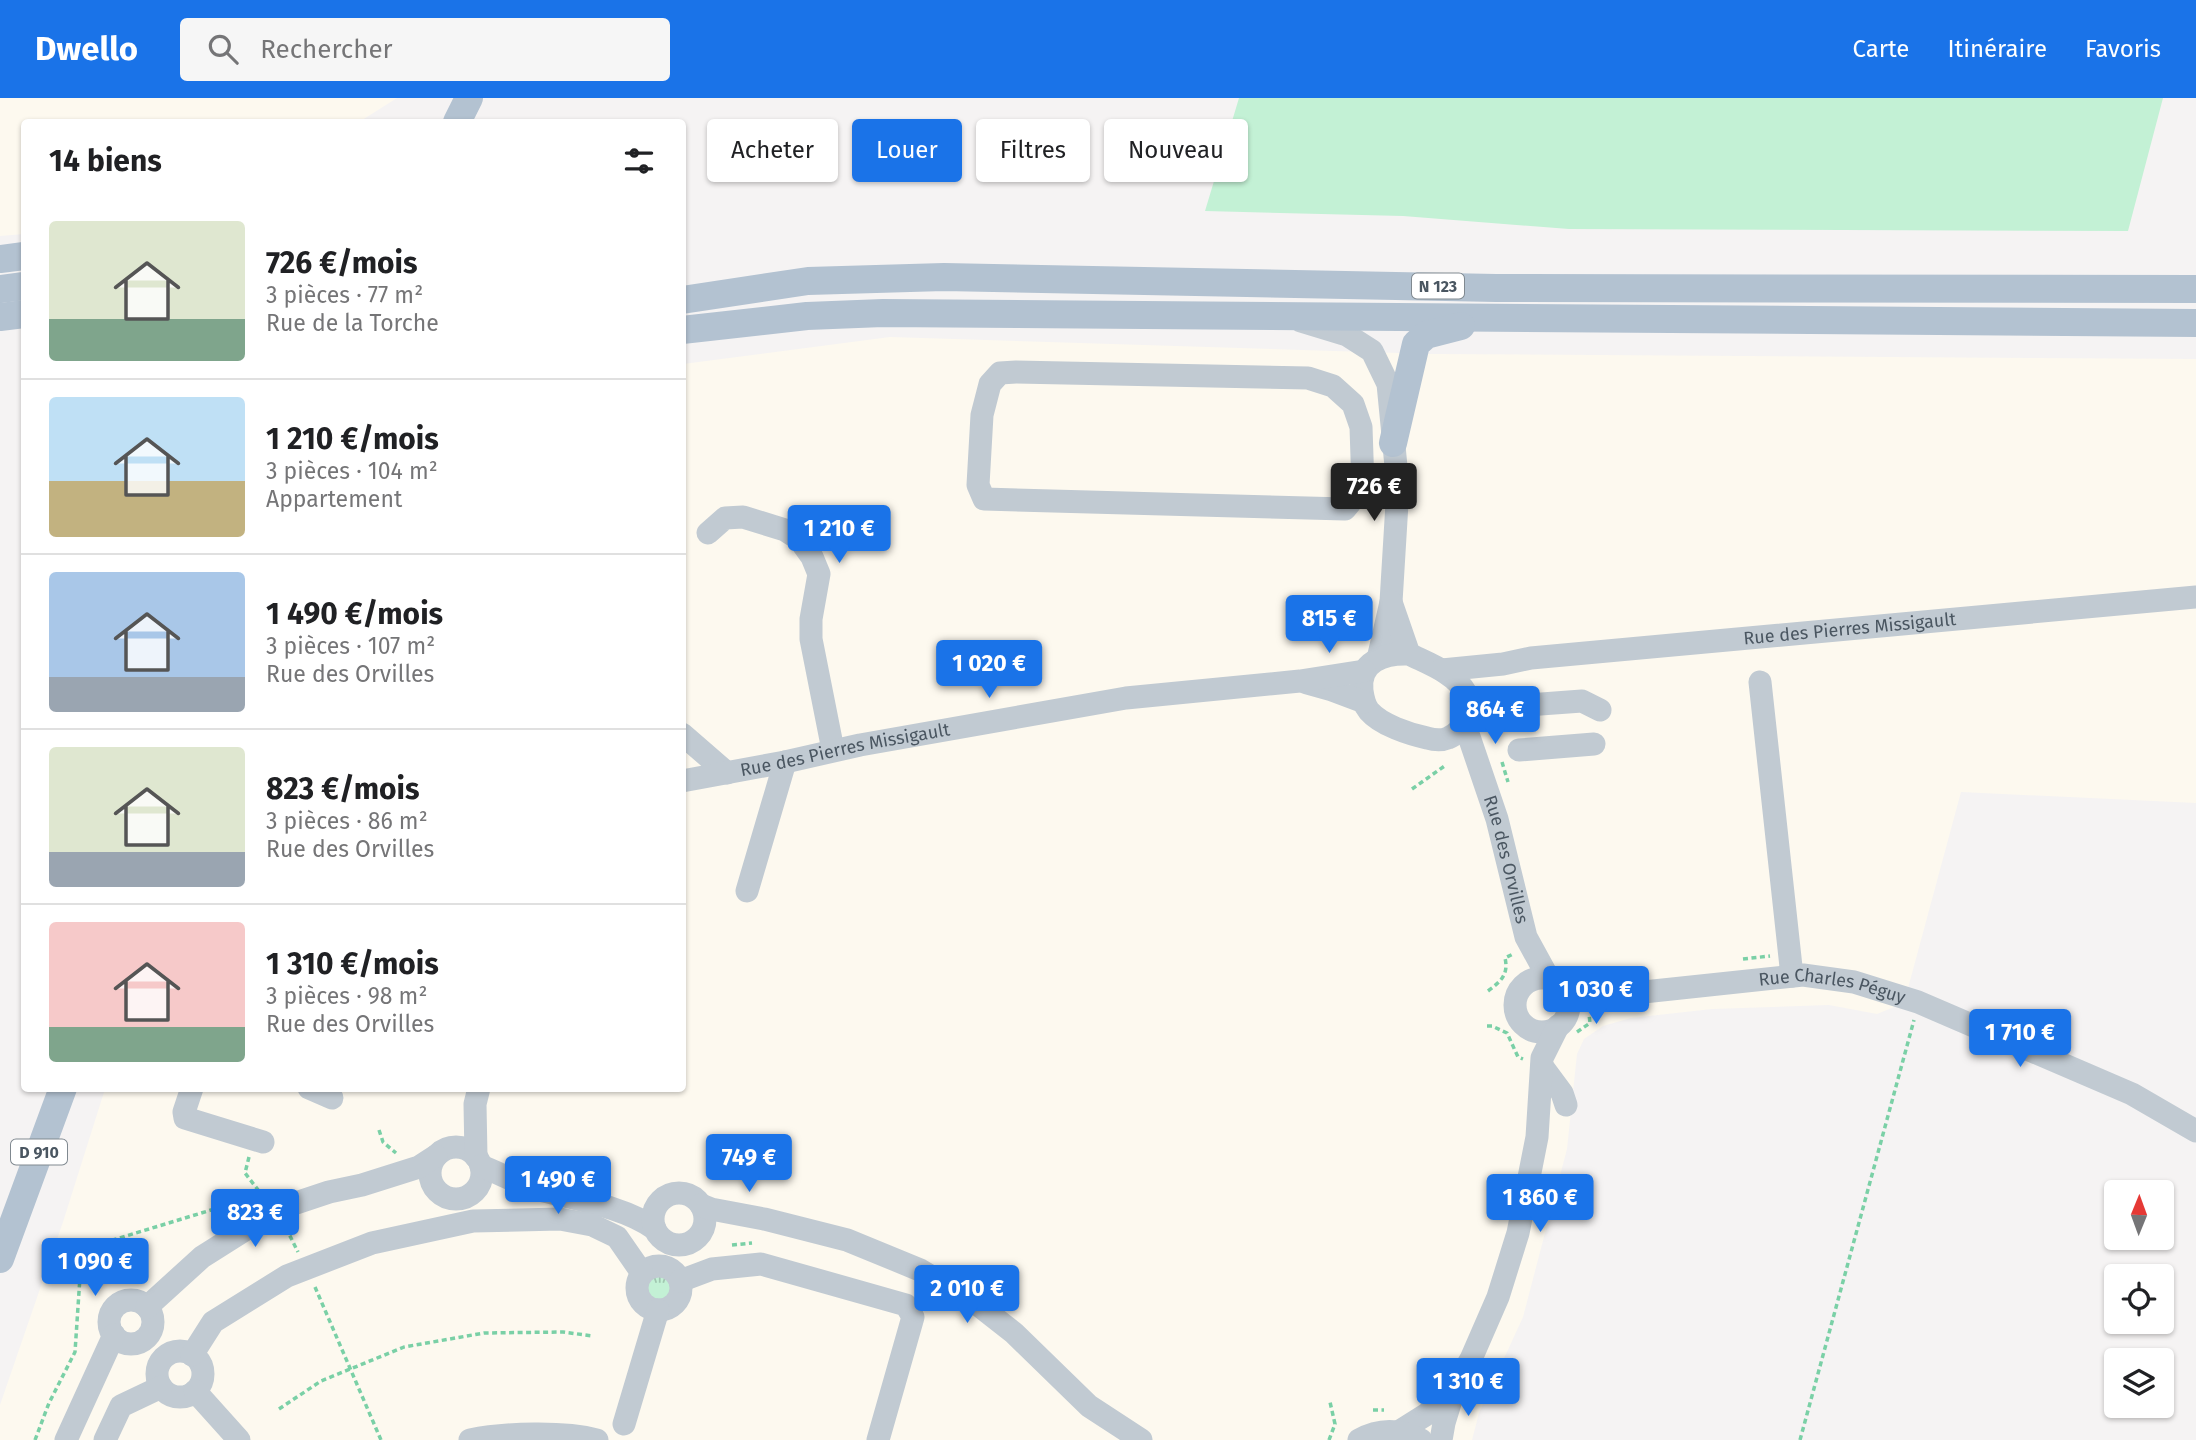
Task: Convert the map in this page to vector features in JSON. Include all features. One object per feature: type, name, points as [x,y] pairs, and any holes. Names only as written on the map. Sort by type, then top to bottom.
[{"type":"main road","points":[[438,119],[448,98]]},
{"type":"main road","points":[[458,119],[469,98]]},
{"type":"main road","points":[[0,259],[21,256]]},
{"type":"main road","name":"N 123","points":[[686,299],[808,281],[944,277],[1509,288],[2196,289]]},
{"type":"main road","points":[[0,289],[21,286]]},
{"type":"main road","name":"N 123","points":[[686,330],[807,316],[883,313],[2196,323]]},
{"type":"main road","points":[[0,317],[21,314]]},
{"type":"main road","points":[[1393,443],[1416,344],[1426,335],[1490,318]]},
{"type":"main road","points":[[686,336],[725,327]]},
{"type":"main road","name":"D 910","points":[[0,1259],[8,1222],[61,1092]]},
{"type":"street","points":[[1281,315],[1347,335],[1371,351],[1388,384],[1398,487],[1391,603],[1371,665],[1361,686],[1364,702],[1372,714],[1384,722],[1415,735],[1441,740],[1450,738],[1464,722],[1469,710],[1467,694],[1443,670],[1409,654],[1385,655],[1371,665]]},
{"type":"street","points":[[1000,373],[1308,378],[1333,386],[1353,404],[1361,427],[1363,487],[1345,509],[985,499],[978,485],[982,415],[990,384],[1000,373]]},
{"type":"street","points":[[1363,487],[1398,487]]},
{"type":"street","points":[[708,533],[725,517],[743,517],[785,530],[799,539],[812,557],[819,574],[811,620],[811,639],[832,750]]},
{"type":"street","name":"Rue des Pierres Missigault","points":[[1443,670],[1531,658],[2196,597]]},
{"type":"street","points":[[1391,603],[1409,654]]},
{"type":"street","points":[[1467,694],[1503,663]]},
{"type":"street","name":"Rue des Pierres Missigault","points":[[686,779],[785,762],[832,750],[1126,698],[1300,681],[1371,665]]},
{"type":"street","name":"Rue des Pierres Missigault","points":[[1300,681],[1364,702]]},
{"type":"street","points":[[1760,682],[1792,966]]},
{"type":"street","points":[[1514,706],[1582,701],[1600,710]]},
{"type":"street","name":"Rue des Orvilles","points":[[1464,722],[1497,819],[1519,945],[1523,986]]},
{"type":"street","points":[[686,737],[727,773]]},
{"type":"street","name":"Rue des Orvilles","points":[[1441,740],[1483,783]]},
{"type":"street","points":[[1510,752],[1594,744]]},
{"type":"street","points":[[747,891],[785,762]]},
{"type":"street","name":"Rue des Orvilles","points":[[1519,945],[1555,983]]},
{"type":"street","name":"Rue Charles Péguy","points":[[1555,983],[1606,996],[1792,966],[1814,976],[1854,982],[1918,1002],[2132,1094],[2196,1131]]},
{"type":"street","points":[[1441,1440],[1455,1387],[1471,1359],[1498,1297],[1518,1233],[1537,1137],[1538,1061],[1565,1027],[1568,999],[1555,983],[1535,979],[1518,992],[1516,1014],[1524,1025],[1538,1061],[1562,1093],[1566,1105]]},
{"type":"street","name":"Rue Charles Péguy","points":[[1565,1027],[1606,996]]},
{"type":"street","points":[[1524,1025],[1537,1031],[1565,1027]]},
{"type":"street","points":[[191,1092],[184,1112],[185,1118],[256,1150]]},
{"type":"street","points":[[318,1092],[332,1098]]},
{"type":"street","points":[[437,1191],[430,1178],[430,1170],[477,1096]]},
{"type":"street","points":[[362,1185],[413,1187],[437,1191],[449,1198],[464,1198],[470,1194],[479,1185],[477,1096]]},
{"type":"street","points":[[147,1307],[202,1257],[278,1209],[419,1167],[441,1153],[466,1149],[478,1161],[537,1189],[590,1201],[640,1219],[662,1236],[681,1244],[737,1227],[777,1223]]},
{"type":"street","points":[[470,1194],[537,1189]]},
{"type":"street","points":[[590,1201],[638,1201],[664,1198],[678,1193],[687,1194],[711,1209],[864,1246],[929,1275],[986,1311],[1014,1333],[1089,1406],[1142,1440]]},
{"type":"street","points":[[664,1198],[656,1205],[653,1213],[662,1236],[673,1274],[680,1295],[671,1306],[658,1310],[645,1305],[637,1286],[642,1273],[653,1266],[673,1274],[761,1264],[906,1305],[913,1317],[878,1440]]},
{"type":"street","points":[[697,1237],[704,1222],[701,1205]]},
{"type":"street","points":[[192,1355],[213,1322],[287,1276],[372,1243],[473,1221],[559,1219],[592,1225],[617,1237],[642,1273]]},
{"type":"street","points":[[134,1300],[147,1307],[153,1320],[153,1328],[145,1340],[125,1343],[114,1335],[109,1322],[114,1308],[120,1303],[134,1300]]},
{"type":"street","points":[[603,1440],[605,1431],[613,1424],[629,1432],[658,1310]]},
{"type":"street","points":[[66,1440],[114,1335]]},
{"type":"street","points":[[178,1351],[192,1355],[201,1366],[202,1372],[202,1379],[195,1391],[181,1397],[173,1396],[160,1387],[156,1374],[165,1356],[178,1351]]},
{"type":"street","points":[[105,1440],[121,1406],[160,1387]]},
{"type":"street","points":[[1359,1440],[1384,1431],[1411,1436],[1427,1414],[1455,1387]]},
{"type":"street","points":[[195,1391],[239,1440]]},
{"type":"street","points":[[470,1440],[494,1435],[580,1435],[597,1440]]},
{"type":"path","points":[[1509,788],[1510,752]]},
{"type":"path","points":[[1412,789],[1446,765]]},
{"type":"path","points":[[1488,991],[1504,978],[1504,958],[1519,945]]},
{"type":"path","points":[[1735,960],[1792,966]]},
{"type":"path","points":[[1800,1440],[1918,1002]]},
{"type":"path","points":[[1565,1027],[1590,1023],[1589,1014]]},
{"type":"path","points":[[1487,1026],[1507,1033],[1518,1057],[1538,1061]]},
{"type":"path","points":[[379,1130],[383,1142],[398,1156]]},
{"type":"path","points":[[722,1169],[729,1137]]},
{"type":"path","points":[[256,1150],[245,1173],[264,1197]]},
{"type":"path","points":[[35,1440],[49,1403],[75,1352],[80,1277],[94,1255],[113,1240],[234,1203]]},
{"type":"path","points":[[282,1219],[302,1259]]},
{"type":"path","points":[[311,1279],[381,1440]]},
{"type":"path","points":[[279,1409],[321,1381],[404,1347],[457,1336],[539,1331],[593,1336]]},
{"type":"path","points":[[1329,1440],[1337,1419],[1330,1402]]},
{"type":"shaded area","points":[[0,98],[397,98],[364,119],[21,119],[21,234],[0,236]]},
{"type":"shaded area","points":[[890,337],[1431,354],[2196,359],[2196,803],[1961,792],[1904,1003],[1877,1014],[1829,1005],[1712,1009],[1631,1018],[1603,1026],[1584,1039],[1577,1054],[1567,1149],[1523,1317],[1479,1413],[1472,1440],[0,1440],[0,1405],[104,1092],[686,1092],[686,364]]},
{"type":"green space","points":[[1239,98],[2163,98],[2128,231],[1569,229],[1403,216],[1205,211],[1214,182],[1248,182],[1248,119],[1233,119]]},
{"type":"green space","points":[[659,1276],[669,1280],[673,1290],[669,1300],[659,1304],[649,1300],[645,1290],[649,1280]]}]
